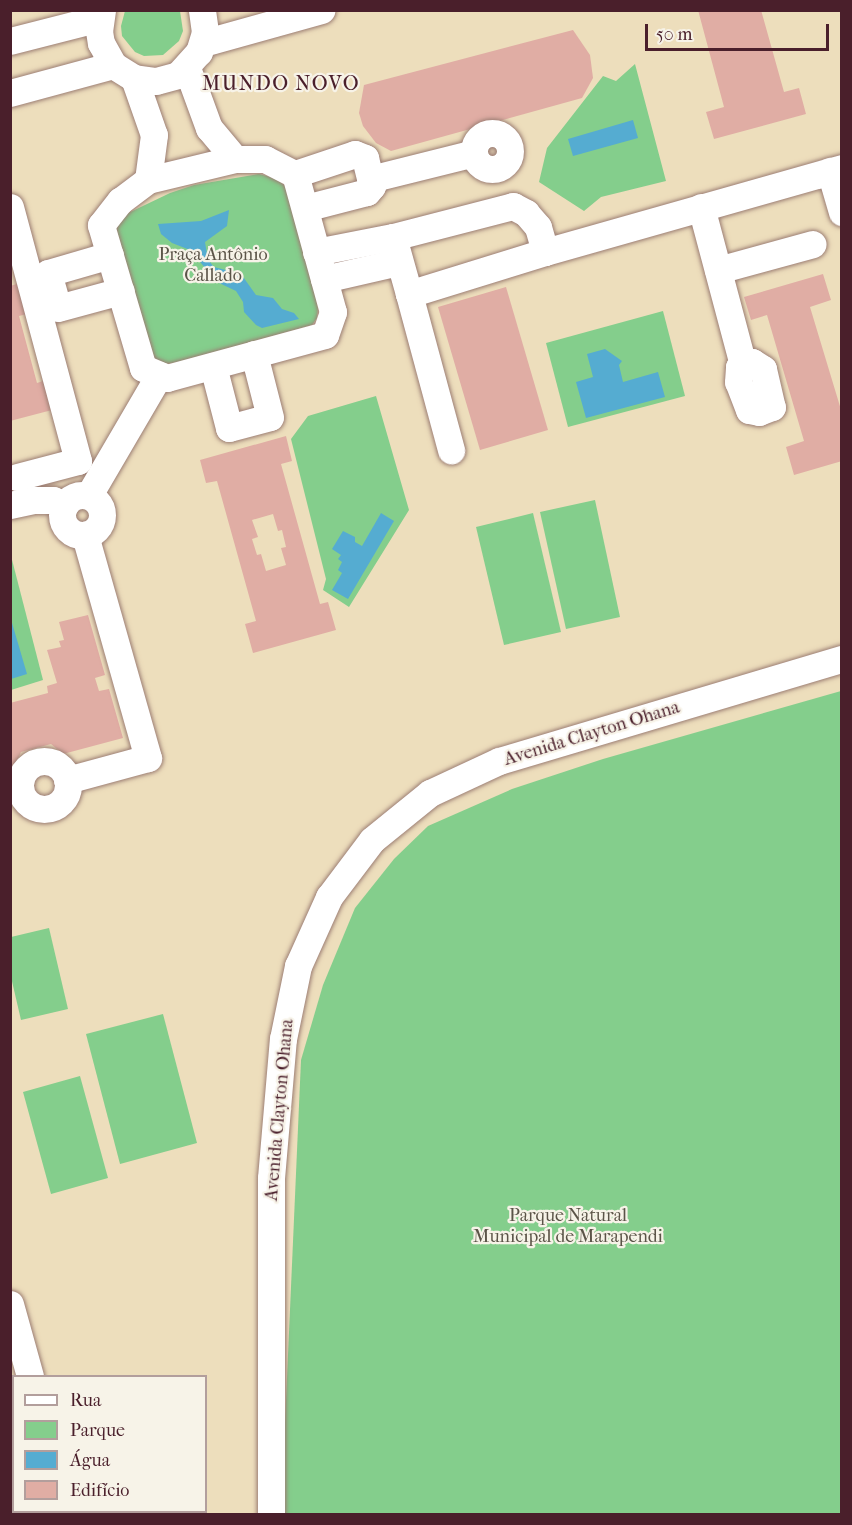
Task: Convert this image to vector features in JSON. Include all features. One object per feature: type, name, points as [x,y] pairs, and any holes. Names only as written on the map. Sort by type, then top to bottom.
[{"type":"street","points":[[10,93],[123,72],[156,81],[167,80],[187,68],[200,52],[205,32],[202,10]]},
{"type":"street","points":[[203,43],[321,10]]},
{"type":"street","points":[[10,41],[101,14],[101,43],[123,72],[154,135],[148,180]]},
{"type":"street","points":[[187,68],[209,128],[235,159]]},
{"type":"street","points":[[370,179],[474,153]]},
{"type":"street","points":[[295,174],[333,312],[325,335],[167,378],[143,368],[101,225],[120,201],[148,180],[235,159],[265,159],[295,174],[356,154],[365,158],[372,186],[367,192],[305,208]]},
{"type":"street","points":[[409,294],[545,252],[836,169],[842,212]]},
{"type":"street","points":[[324,279],[396,249],[513,206],[526,213],[538,227],[545,252]]},
{"type":"street","points":[[10,207],[37,271],[50,316],[78,461],[17,477]]},
{"type":"street","points":[[701,207],[743,365]]},
{"type":"street","points":[[718,270],[813,244]]},
{"type":"street","points":[[316,252],[396,249]]},
{"type":"street","points":[[396,249],[451,450]]},
{"type":"street","points":[[37,271],[110,255]]},
{"type":"street","points":[[50,316],[121,291]]},
{"type":"street","points":[[213,366],[229,428],[270,417],[254,354]]},
{"type":"street","points":[[77,500],[159,375]]},
{"type":"street","points":[[10,505],[33,500],[77,500],[100,504],[102,517],[96,530],[85,535],[148,758],[67,780]]},
{"type":"street","name":"Avenida Clayton Ohana","points":[[271,1515],[271,1179],[284,1039],[298,966],[329,897],[372,840],[430,794],[489,766],[842,659]]},
{"type":"street","points":[[10,1304],[29,1375]]},
{"type":"green space","points":[[125,11],[180,11],[183,31],[179,41],[163,55],[144,56],[135,52],[122,36],[121,26]]},
{"type":"green space","points":[[635,64],[666,181],[601,197],[584,211],[539,182],[547,148],[603,76],[616,81]]},
{"type":"green space","name":"Praça Antônio Callado","points":[[259,174],[275,178],[285,186],[311,275],[318,308],[317,318],[312,325],[179,362],[165,364],[156,361],[150,355],[116,230],[117,225],[122,216],[170,193],[194,185]]},
{"type":"green space","points":[[663,311],[685,396],[568,427],[546,343]]},
{"type":"green space","points":[[376,396],[409,510],[349,607],[323,590],[326,579],[291,439],[308,416]]},
{"type":"green space","points":[[595,500],[620,617],[566,629],[540,512]]},
{"type":"green space","points":[[533,513],[561,632],[504,645],[476,527]]},
{"type":"green space","points":[[10,552],[43,680],[11,690],[10,690]]},
{"type":"green space","name":"Parque Natural Municipal de Marapendi","points":[[841,691],[841,1514],[281,1514],[301,1060],[323,985],[355,908],[394,859],[428,826],[512,789],[603,759]]},
{"type":"green space","points":[[49,928],[68,1009],[21,1020],[11,977],[11,937]]},
{"type":"green space","points":[[163,1014],[197,1143],[120,1164],[86,1034]]},
{"type":"green space","points":[[80,1076],[108,1178],[51,1194],[23,1092]]},
{"type":"water","points":[[633,120],[638,138],[573,156],[568,139]]},
{"type":"water","points":[[229,210],[227,226],[205,242],[208,260],[214,267],[241,274],[256,295],[273,298],[282,309],[294,313],[299,319],[262,328],[256,325],[244,312],[243,302],[236,291],[217,282],[190,250],[172,243],[161,234],[158,224],[201,221]]},
{"type":"water","points":[[605,349],[622,361],[619,365],[623,382],[658,372],[665,397],[586,418],[576,382],[593,377],[587,354]]},
{"type":"water","points":[[381,513],[394,521],[348,599],[332,590],[342,573],[338,570],[342,562],[338,559],[341,555],[332,549],[343,531],[355,537],[355,542],[362,546]]},
{"type":"water","points":[[10,616],[27,674],[11,679],[10,679]]},
{"type":"building","points":[[698,10],[761,10],[784,92],[799,88],[806,114],[714,139],[706,112],[724,107]]},
{"type":"building","points":[[573,30],[590,55],[593,78],[582,98],[391,151],[376,143],[363,126],[359,113],[364,85]]},
{"type":"building","points":[[823,274],[831,300],[810,307],[842,413],[842,461],[794,475],[786,447],[804,441],[767,315],[751,320],[744,297]]},
{"type":"building","points":[[34,279],[42,310],[19,316],[37,383],[43,381],[52,410],[10,421],[10,286]]},
{"type":"building","points":[[506,287],[548,430],[480,450],[438,307]]},
{"type":"building","points":[[286,436],[292,461],[281,464],[320,604],[328,602],[336,630],[253,653],[245,624],[256,621],[217,481],[206,483],[200,460]],"holes":[[[273,514],[278,531],[282,530],[286,547],[281,548],[286,565],[266,571],[261,554],[257,555],[252,539],[258,537],[252,520]]]},
{"type":"building","points":[[88,615],[105,675],[95,678],[99,691],[109,689],[123,738],[63,754],[51,744],[21,752],[14,768],[10,769],[10,703],[48,693],[47,686],[57,683],[47,650],[61,647],[59,641],[64,640],[59,622]]},
{"type":"district","name":"MUNDO NOVO","points":[[281,83]]}]
